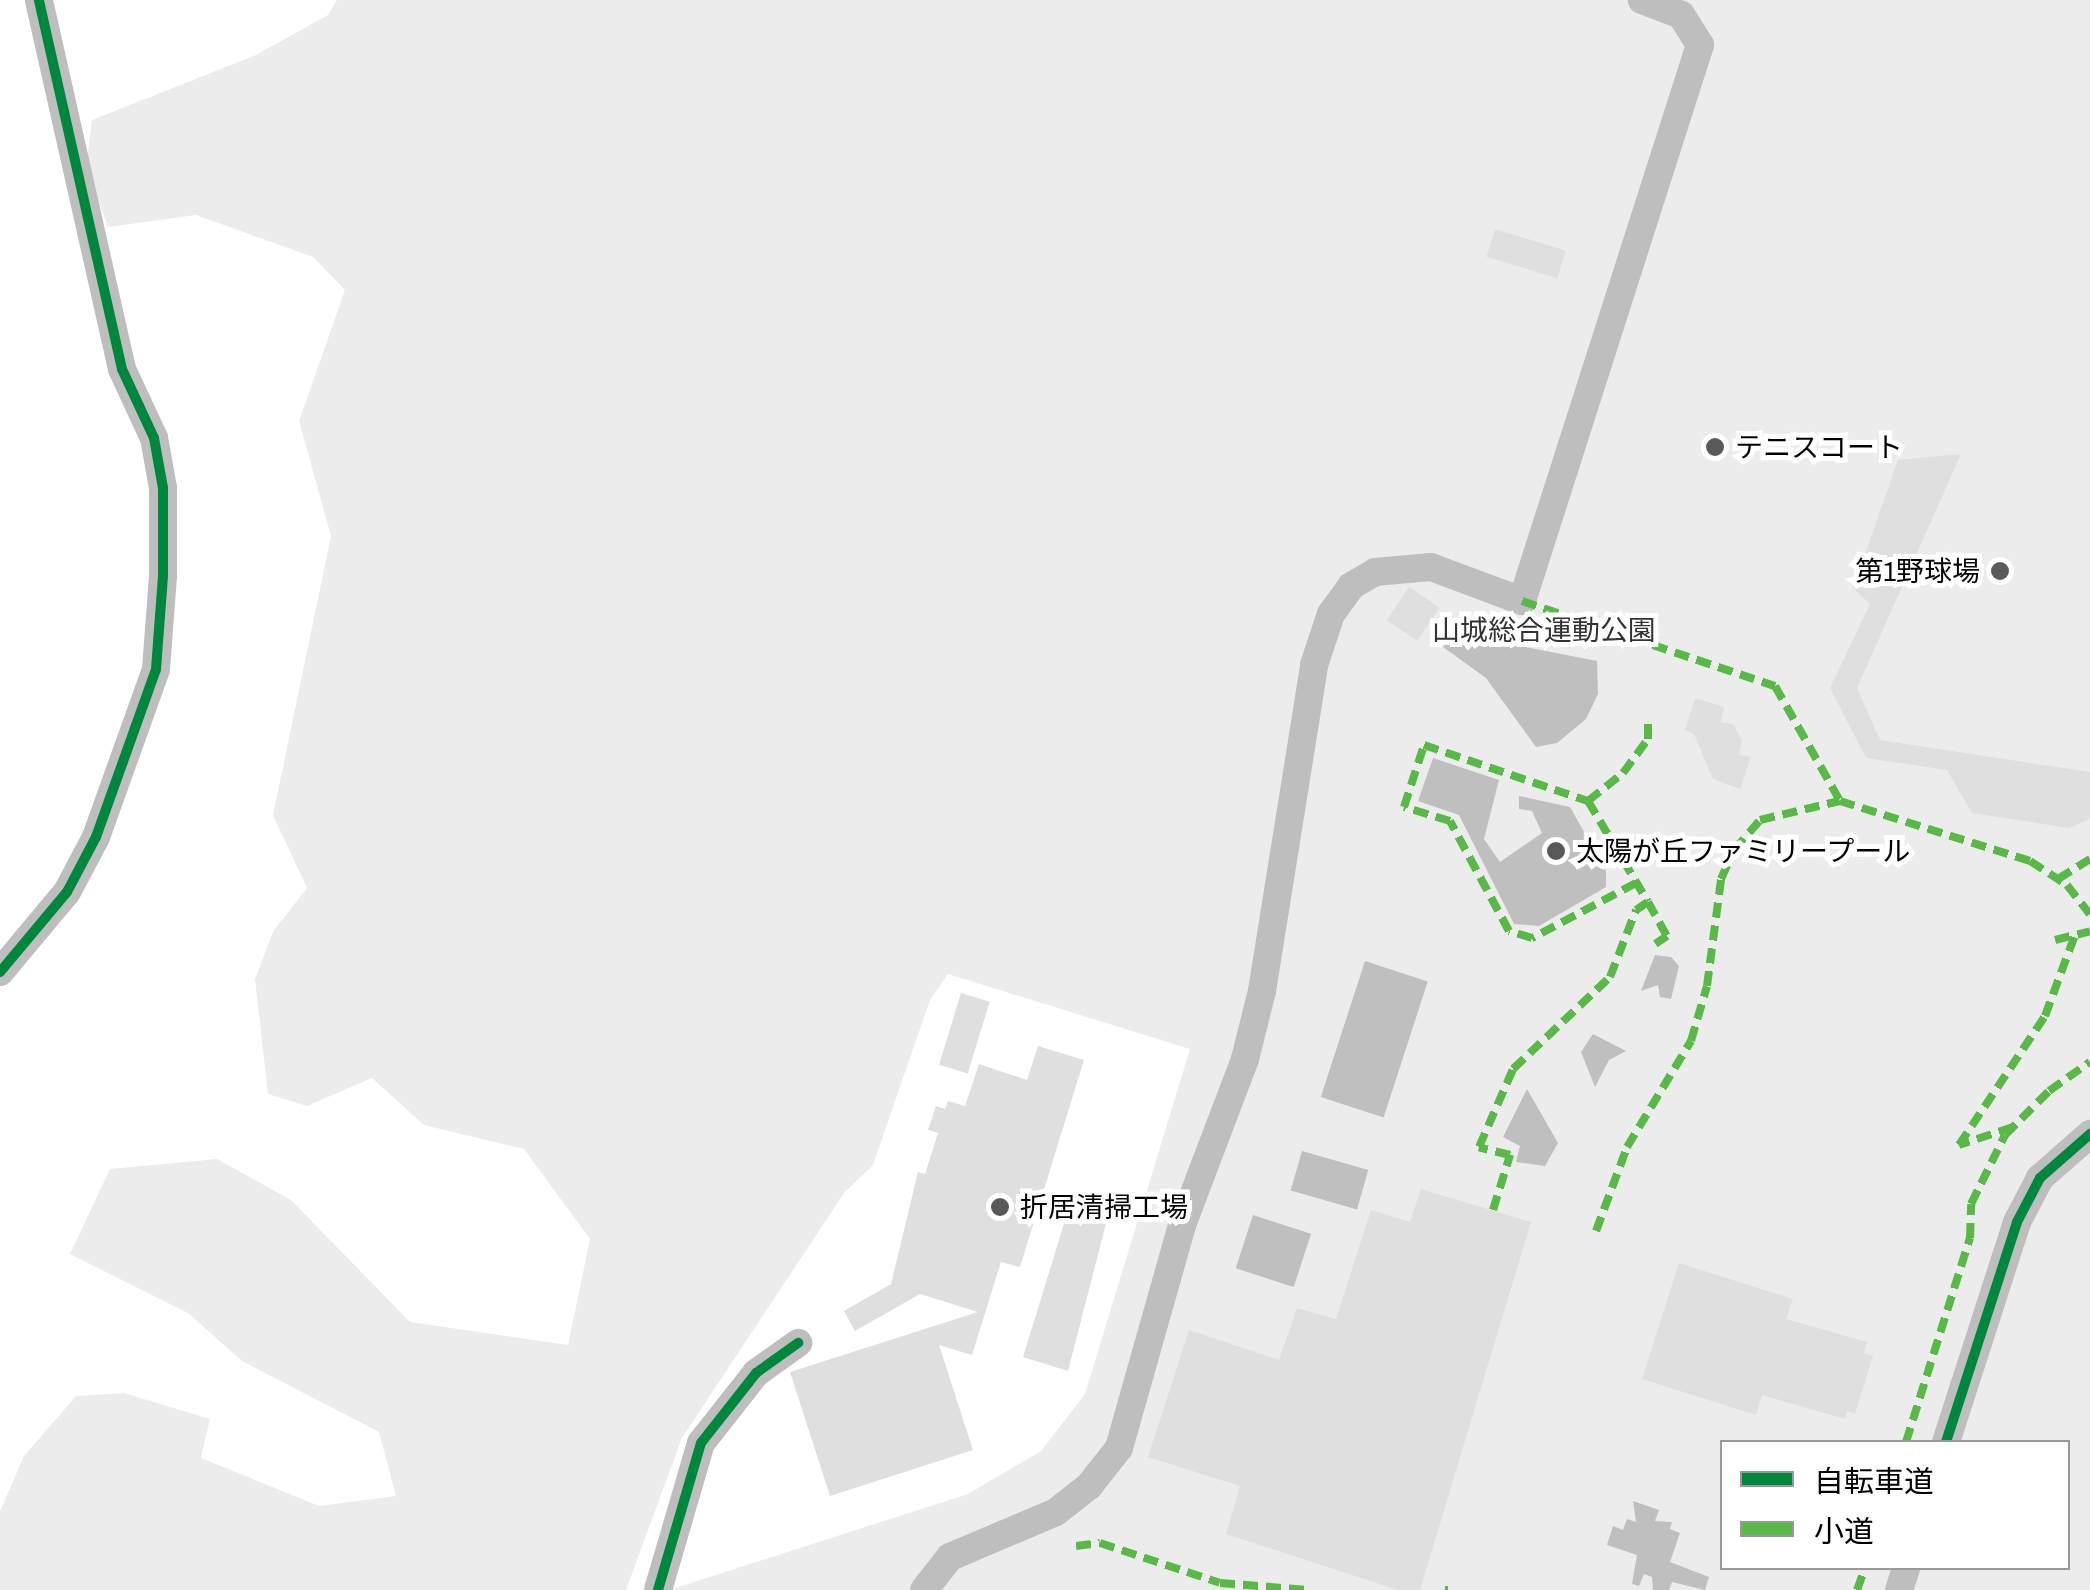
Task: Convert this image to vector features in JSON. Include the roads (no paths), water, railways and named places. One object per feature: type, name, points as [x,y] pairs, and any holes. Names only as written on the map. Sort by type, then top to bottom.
[{"type":"street","points":[[0,972],[68,892],[96,837],[156,669],[163,574],[163,488],[154,438],[122,369],[39,0]]},
{"type":"street","points":[[924,1590],[950,1557],[1056,1512],[1089,1486],[1119,1448],[1182,1225],[1245,1059],[1262,991],[1314,664],[1331,614],[1351,586],[1375,572],[1431,567],[1522,601],[1700,45],[1681,15],[1642,0]]},
{"type":"street","points":[[1947,1440],[2017,1222],[2040,1178],[2090,1134]]},
{"type":"street","points":[[658,1590],[701,1443],[756,1373],[798,1344]]},
{"type":"place","name":"テニスコート","points":[[1715,447]]},
{"type":"place","name":"第1野球場","points":[[2000,571]]},
{"type":"place","name":"太陽が丘ファミリープール","points":[[1556,851]]},
{"type":"place","name":"折居清掃工場","points":[[1000,1207]]},
{"type":"park label","name":"山城総合運動公園","points":[[1544,630]]}]
